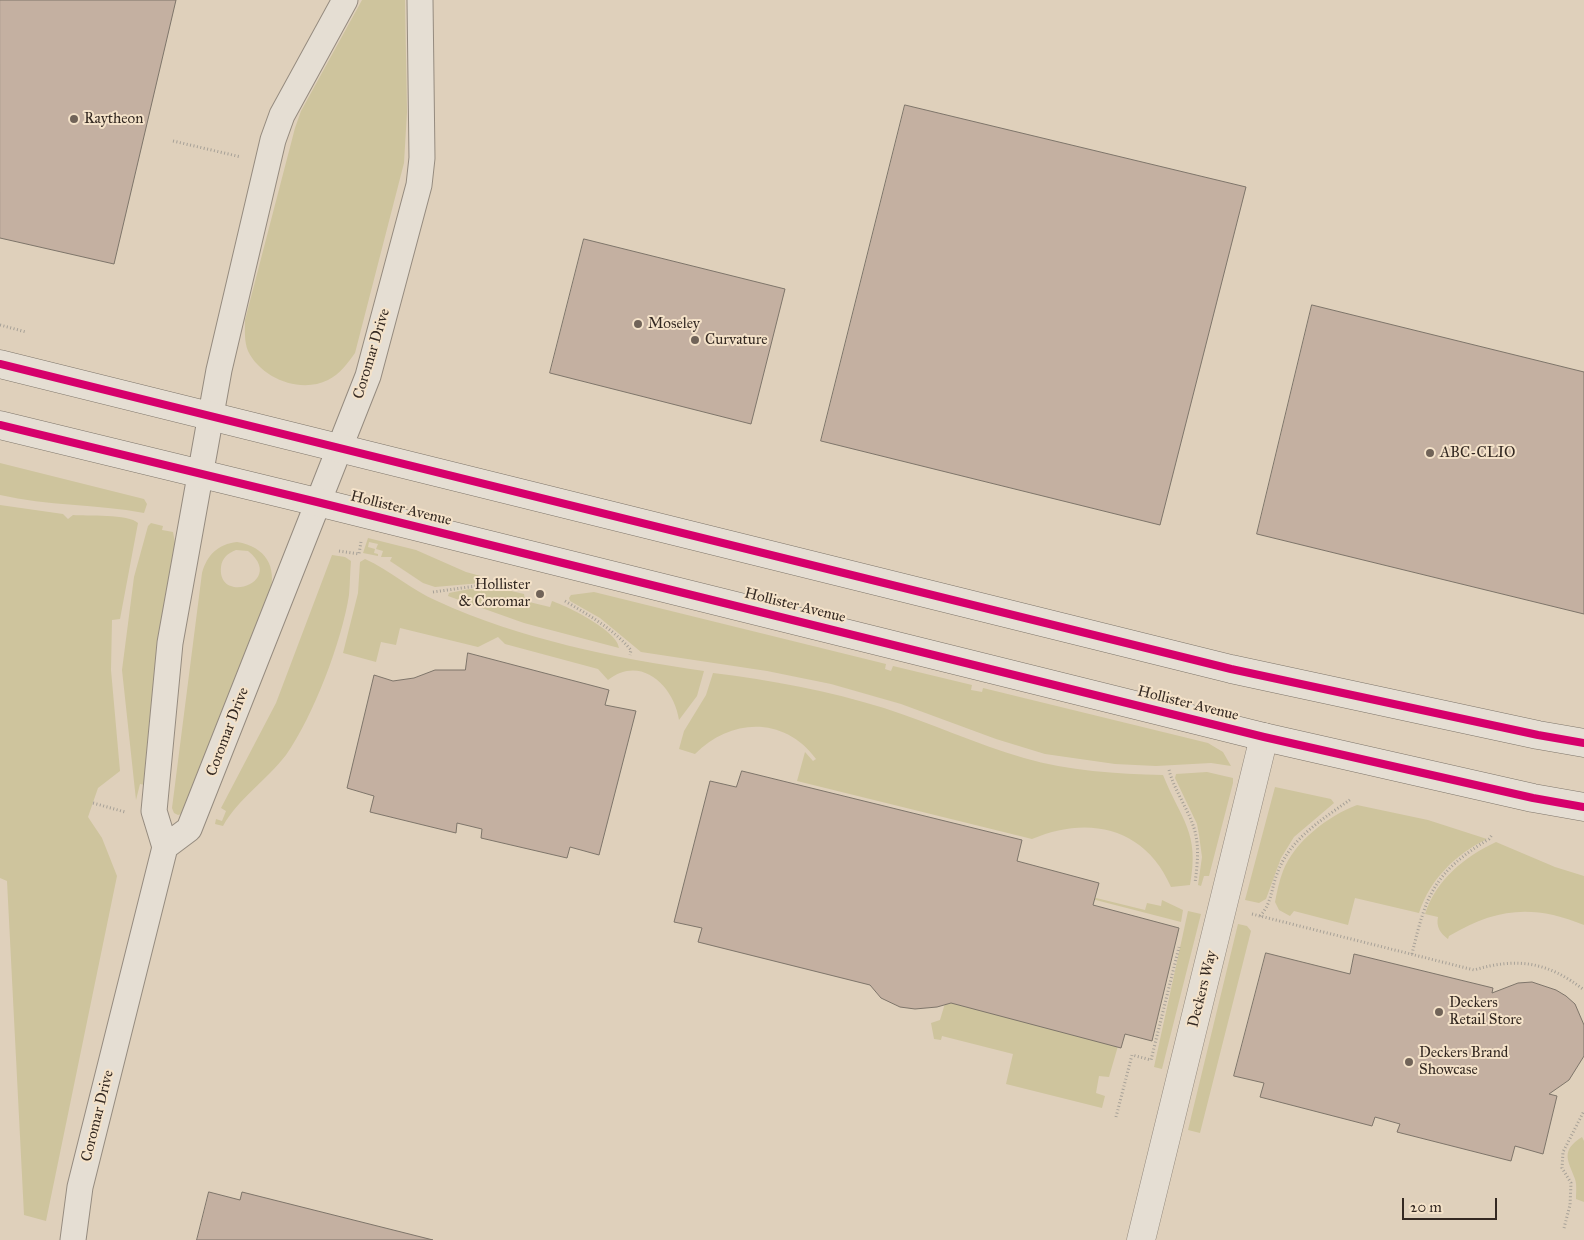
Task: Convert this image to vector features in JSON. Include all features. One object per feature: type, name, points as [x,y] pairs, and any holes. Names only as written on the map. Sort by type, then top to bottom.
[{"type":"main road","points":[[0,364],[340,446],[1231,669],[1538,735],[1584,743]]},
{"type":"main road","name":"Hollister Avenue","points":[[0,426],[317,502],[1264,737],[1533,798],[1584,807]]},
{"type":"main road","name":"Deckers Way","points":[[1141,1240],[1264,737]]},
{"type":"street","points":[[165,847],[154,811],[170,643],[210,416],[229,322],[273,140],[282,115],[345,0]]},
{"type":"street","name":"Coromar Drive","points":[[73,1240],[80,1187],[165,847],[189,829],[368,376],[418,185],[422,158],[420,0]]},
{"type":"path","points":[[173,141],[247,158]]},
{"type":"path","points":[[0,325],[26,332]]},
{"type":"path","points":[[339,551],[359,554]]},
{"type":"path","points":[[433,592],[483,585],[499,586]]},
{"type":"path","points":[[565,602],[598,620],[618,635],[631,650],[630,655]]},
{"type":"path","points":[[1169,770],[1177,795],[1196,835],[1198,862],[1193,891]]},
{"type":"path","points":[[1351,798],[1310,827],[1289,851],[1277,873],[1269,906],[1260,916],[1474,970],[1503,962],[1523,962],[1546,967],[1584,990]]},
{"type":"path","points":[[93,803],[130,814]]},
{"type":"path","points":[[1412,954],[1427,898],[1437,882],[1453,865],[1492,835]]},
{"type":"path","points":[[1116,1117],[1132,1054],[1150,1060],[1181,939]]},
{"type":"path","points":[[1564,1228],[1570,1205],[1571,1182],[1562,1168],[1563,1152],[1584,1111]]},
{"type":"shaded area","points":[[362,0],[405,0],[407,112],[404,163],[355,353],[347,364],[332,378],[317,384],[294,384],[272,376],[254,361],[246,343],[245,320],[301,111]]},
{"type":"shaded area","points":[[0,463],[144,499],[147,504],[144,513],[18,499],[0,495]]},
{"type":"shaded area","points":[[0,505],[63,514],[68,519],[73,515],[107,516],[126,518],[138,523],[120,619],[112,620],[111,670],[120,771],[98,788],[88,817],[102,838],[117,876],[46,1221],[24,1215],[7,881],[0,878]]},
{"type":"shaded area","points":[[151,523],[163,526],[162,530],[173,532],[175,543],[145,785],[140,784],[136,800],[122,670],[134,577],[148,526]]},
{"type":"shaded area","points":[[368,538],[416,550],[466,572],[488,578],[488,581],[435,587],[423,583],[390,561],[392,557],[381,557],[383,551],[376,549],[378,544],[369,542],[368,547],[375,549],[374,553],[378,554],[378,556],[363,553]]},
{"type":"shaded area","points":[[237,542],[247,545],[262,553],[270,567],[272,584],[270,594],[185,813],[178,815],[174,813],[172,808],[202,573],[210,556],[219,548]],"holes":[[[236,550],[248,551],[258,562],[260,572],[256,580],[248,585],[238,587],[229,585],[223,579],[221,567],[224,558]]]},
{"type":"shaded area","points":[[332,555],[345,557],[351,561],[349,595],[340,634],[316,700],[286,755],[236,807],[223,826],[215,824],[216,819],[222,821],[226,811],[221,808],[276,703]]},
{"type":"shaded area","points":[[365,559],[427,596],[501,626],[602,653],[704,671],[697,696],[679,720],[676,707],[663,686],[644,672],[620,673],[608,680],[598,669],[505,644],[498,637],[478,647],[400,628],[396,645],[381,642],[376,662],[343,653],[358,593],[360,562]]},
{"type":"shaded area","points":[[499,588],[524,594],[525,601],[550,607],[552,601],[569,608],[591,620],[610,634],[619,648],[524,623],[448,596],[449,593],[470,589]]},
{"type":"shaded area","points":[[594,592],[886,664],[885,669],[891,671],[893,666],[972,685],[971,690],[982,692],[983,688],[1208,743],[1223,752],[1231,766],[1211,763],[1156,766],[1115,764],[1045,754],[996,739],[901,704],[831,684],[767,671],[641,652],[600,618],[570,601],[569,598],[571,595]]},
{"type":"shaded area","points":[[713,673],[756,679],[842,696],[902,714],[1024,758],[1058,766],[1128,774],[1163,775],[1191,839],[1193,852],[1190,885],[1171,887],[1160,867],[1146,851],[1130,839],[1113,831],[1094,828],[1074,828],[1032,839],[797,781],[805,752],[813,761],[816,759],[803,745],[789,735],[773,729],[741,728],[709,742],[695,754],[679,749],[684,731],[706,695]]},
{"type":"shaded area","points":[[1207,772],[1233,778],[1233,783],[1209,876],[1204,876],[1201,886],[1198,885],[1202,857],[1197,824],[1175,778],[1176,774]]},
{"type":"shaded area","points":[[1275,787],[1331,799],[1334,803],[1294,837],[1281,858],[1266,899],[1259,903],[1245,900]]},
{"type":"shaded area","points":[[1357,805],[1428,820],[1487,839],[1465,852],[1446,869],[1430,889],[1419,913],[1355,898],[1348,925],[1294,911],[1290,916],[1279,910],[1275,902],[1279,883],[1288,860],[1304,840],[1324,823]]},
{"type":"shaded area","points":[[1496,842],[1555,867],[1584,876],[1584,925],[1548,914],[1515,912],[1483,920],[1449,936],[1448,939],[1445,937],[1438,927],[1438,917],[1425,914],[1430,902],[1444,880],[1462,862]]},
{"type":"shaded area","points":[[1088,896],[1145,910],[1147,903],[1161,906],[1162,900],[1183,910],[1181,922],[1088,898]]},
{"type":"shaded area","points":[[1188,911],[1201,914],[1162,1069],[1154,1067]]},
{"type":"shaded area","points":[[1238,924],[1247,926],[1251,931],[1200,1133],[1188,1130]]},
{"type":"shaded area","points":[[946,1000],[1118,1046],[1109,1077],[1099,1076],[1096,1093],[1105,1096],[1102,1108],[1006,1084],[1013,1054],[942,1036],[941,1040],[934,1039],[931,1023],[940,1020]]},
{"type":"shaded area","points":[[1582,1137],[1584,1141],[1584,1202],[1576,1199],[1576,1181],[1568,1161],[1568,1151]]},
{"type":"building","name":"Raytheon","points":[[0,0],[176,0],[114,264],[0,238]]},
{"type":"building","points":[[905,105],[1246,187],[1160,525],[821,441]]},
{"type":"building","points":[[584,239],[785,289],[751,424],[550,373]]},
{"type":"building","name":"ABC-CLIO","points":[[1312,305],[1584,372],[1584,614],[1257,534]]},
{"type":"building","points":[[468,653],[609,690],[605,705],[636,711],[599,855],[570,847],[567,858],[481,838],[482,829],[457,823],[456,833],[370,812],[374,796],[347,788],[374,675],[393,681],[414,678],[435,670],[465,670]]},
{"type":"building","points":[[742,771],[1022,840],[1017,861],[1099,883],[1093,905],[1179,928],[1152,1041],[1125,1034],[1121,1048],[951,1003],[937,1007],[915,1009],[900,1007],[881,998],[870,985],[698,942],[702,928],[674,922],[710,781],[736,787]]},
{"type":"building","name":"Deckers Brand Showcase","points":[[1266,953],[1350,974],[1354,954],[1493,988],[1492,993],[1518,983],[1532,982],[1556,990],[1566,996],[1575,1004],[1584,1025],[1584,1056],[1569,1080],[1549,1094],[1557,1096],[1543,1154],[1515,1146],[1511,1161],[1397,1132],[1400,1124],[1375,1117],[1372,1126],[1260,1097],[1264,1083],[1234,1076]]},
{"type":"building","points":[[209,1192],[240,1200],[242,1192],[433,1240],[197,1240]]},
{"type":"cycle path","points":[[0,364],[1231,669],[1538,735],[1584,743]]},
{"type":"cycle path","points":[[0,425],[1264,737],[1533,798],[1584,807]]},
{"type":"place","name":"Raytheon","points":[[74,119]]},
{"type":"place","name":"Moseley","points":[[638,324]]},
{"type":"place","name":"Curvature","points":[[695,340]]},
{"type":"place","name":"ABC-CLIO","points":[[1430,453]]},
{"type":"place","name":"Hollister & Coromar","points":[[540,594]]},
{"type":"place","name":"Deckers Retail Store","points":[[1439,1012]]},
{"type":"place","name":"Deckers Brand Showcase","points":[[1409,1062]]}]
